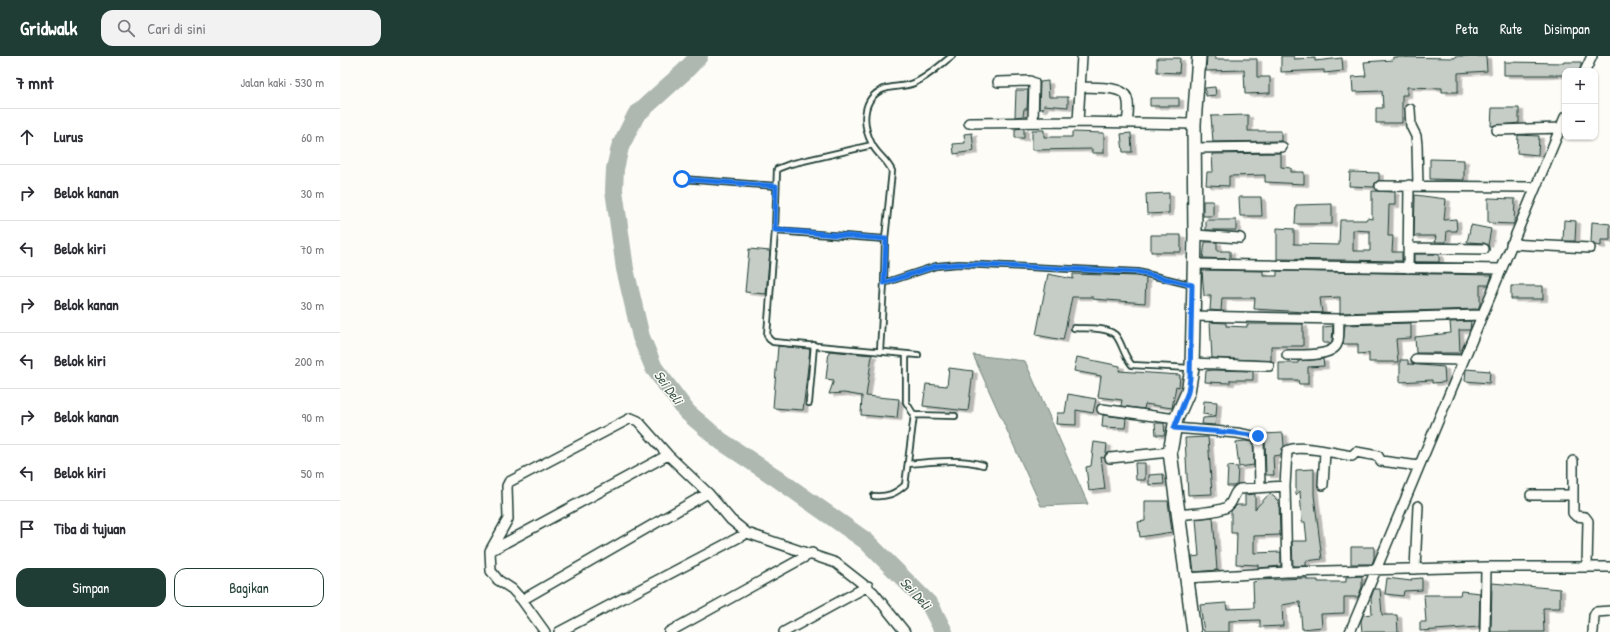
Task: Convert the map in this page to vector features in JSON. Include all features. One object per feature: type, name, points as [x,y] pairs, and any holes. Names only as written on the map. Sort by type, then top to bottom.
[{"type":"main road","points":[[1194,632],[1170,452],[1175,423],[1188,392],[1192,366],[1192,285],[1195,235],[1194,124],[1199,56]]},
{"type":"street","points":[[1078,122],[1082,56]]},
{"type":"street","points":[[1586,68],[1592,56]]},
{"type":"street","points":[[998,82],[1030,81],[1034,83],[1033,122]]},
{"type":"street","points":[[1080,87],[1118,89],[1123,92],[1127,97],[1127,123]]},
{"type":"street","points":[[1408,268],[1408,248],[1417,145],[1416,136],[1411,126],[1410,109]]},
{"type":"street","points":[[969,123],[1078,122],[1194,124]]},
{"type":"street","points":[[1350,632],[1534,187],[1562,124]]},
{"type":"street","points":[[1497,130],[1560,128]]},
{"type":"street","points":[[1194,148],[1282,147]]},
{"type":"street","points":[[1380,186],[1413,185],[1534,187]]},
{"type":"street","points":[[1195,235],[1240,238]]},
{"type":"street","points":[[1511,244],[1590,248]]},
{"type":"street","points":[[1408,248],[1484,249]]},
{"type":"street","points":[[1193,264],[1501,269]]},
{"type":"street","points":[[1192,316],[1339,320],[1482,315]]},
{"type":"street","points":[[1287,355],[1316,354],[1335,347],[1338,343],[1339,320]]},
{"type":"street","points":[[1416,359],[1462,360]]},
{"type":"street","points":[[1192,366],[1269,366]]},
{"type":"street","points":[[1102,409],[1175,423],[1258,436],[1260,440],[1260,487]]},
{"type":"street","points":[[545,632],[522,600],[512,589],[498,580],[491,571],[490,551],[508,518],[507,491],[509,482],[631,418],[638,421],[668,455],[708,493],[731,520],[747,533],[836,562],[868,586],[900,631]]},
{"type":"street","points":[[1286,572],[1285,486],[1286,454],[1289,450],[1316,450],[1353,456],[1356,452],[1378,456],[1381,461],[1419,466]]},
{"type":"street","points":[[1110,458],[1170,452]]},
{"type":"street","points":[[1323,485],[1325,452]]},
{"type":"street","points":[[490,551],[668,455]]},
{"type":"street","points":[[1573,461],[1572,495],[1574,515],[1585,517],[1588,521],[1587,566]]},
{"type":"street","points":[[1179,515],[1224,508],[1229,505],[1237,490],[1285,486]]},
{"type":"street","points":[[522,600],[708,493]]},
{"type":"street","points":[[1531,494],[1572,495]]},
{"type":"street","points":[[1415,569],[1418,506]]},
{"type":"street","points":[[559,632],[747,533]]},
{"type":"street","points":[[669,632],[812,553]]},
{"type":"street","points":[[1187,578],[1286,572],[1374,572],[1486,567],[1610,567]]},
{"type":"street","points":[[1485,632],[1486,567]]},
{"type":"street","points":[[784,632],[868,586]]},
{"type":"street","points":[[1593,632],[1594,616],[1596,612],[1610,611]]},
{"type":"lane","points":[[880,351],[886,239],[892,172],[888,162],[872,146],[866,125],[867,103],[873,95],[885,89],[912,84],[923,79],[952,56]]},
{"type":"lane","points":[[872,146],[780,166],[776,172],[775,230],[767,337],[774,342],[918,355]]},
{"type":"lane","points":[[682,179],[776,186]]},
{"type":"lane","points":[[775,230],[886,239]]},
{"type":"lane","points":[[884,283],[936,266],[959,264],[1138,272],[1192,285]]},
{"type":"lane","points":[[1074,328],[1109,331],[1114,334],[1127,360],[1132,365],[1192,366]]},
{"type":"lane","points":[[809,403],[814,345]]},
{"type":"lane","points":[[874,496],[882,497],[896,493],[905,485],[914,415],[906,402],[906,354]]},
{"type":"lane","points":[[914,415],[955,416]]},
{"type":"lane","points":[[908,464],[955,461],[971,462],[983,465]]},
{"type":"shaded area","points":[[973,355],[1025,361],[1088,504],[1041,506]]},
{"type":"building","points":[[1207,56],[1215,56],[1215,59],[1257,59],[1257,77],[1270,77],[1270,93],[1245,94],[1244,70],[1206,71]]},
{"type":"building","points":[[1281,56],[1294,56],[1294,59],[1315,58],[1315,61],[1342,58],[1343,71],[1324,73],[1324,70],[1281,72]]},
{"type":"building","points":[[1455,56],[1486,56],[1487,71],[1458,73],[1458,92],[1442,92],[1442,88],[1407,87],[1407,95],[1402,95],[1402,123],[1376,123],[1376,108],[1383,108],[1382,91],[1353,92],[1352,77],[1366,76],[1364,62],[1393,60],[1393,57],[1455,58]]},
{"type":"building","points":[[1157,58],[1180,58],[1179,73],[1157,72]]},
{"type":"building","points":[[1504,62],[1581,62],[1580,68],[1562,68],[1562,75],[1504,75]]},
{"type":"building","points":[[1048,81],[1049,97],[1068,97],[1068,107],[1044,105],[1043,109],[1039,109],[1040,82]]},
{"type":"building","points":[[1215,87],[1216,95],[1206,96],[1205,88]]},
{"type":"building","points":[[1016,90],[1028,90],[1027,109],[1024,109],[1023,116],[1015,117]]},
{"type":"building","points":[[1150,98],[1179,98],[1179,106],[1150,106]]},
{"type":"building","points":[[1492,108],[1519,108],[1519,123],[1491,126]]},
{"type":"building","points":[[1248,115],[1248,131],[1281,131],[1281,141],[1213,142],[1211,116]]},
{"type":"building","points":[[1024,128],[1024,138],[1015,138],[1015,129]]},
{"type":"building","points":[[1032,130],[1044,130],[1044,137],[1072,137],[1072,132],[1104,133],[1104,153],[1092,153],[1092,149],[1032,150]]},
{"type":"building","points":[[972,133],[974,151],[954,154],[953,144],[965,143],[964,134]]},
{"type":"building","points":[[1131,133],[1132,152],[1123,152],[1121,134]]},
{"type":"building","points":[[1518,135],[1539,136],[1538,155],[1517,153]]},
{"type":"building","points":[[1281,153],[1281,167],[1291,168],[1291,172],[1304,172],[1304,184],[1265,182],[1265,175],[1229,176],[1229,186],[1206,185],[1207,172],[1213,172],[1212,154]]},
{"type":"building","points":[[1430,159],[1464,160],[1464,180],[1430,179]]},
{"type":"building","points":[[1350,172],[1379,173],[1379,180],[1375,183],[1374,187],[1349,186]]},
{"type":"building","points":[[1372,191],[1395,192],[1395,205],[1389,205],[1388,236],[1393,236],[1392,252],[1402,252],[1402,261],[1277,259],[1277,228],[1294,229],[1294,244],[1339,245],[1340,220],[1372,219]],"holes":[[[1353,230],[1370,231],[1370,251],[1353,251]]]},
{"type":"building","points":[[1169,193],[1169,213],[1147,214],[1146,194]]},
{"type":"building","points":[[1415,195],[1446,199],[1444,220],[1456,219],[1457,231],[1447,231],[1446,242],[1435,242],[1436,236],[1414,236]]},
{"type":"building","points":[[1239,197],[1261,197],[1262,216],[1240,216]]},
{"type":"building","points":[[1488,198],[1515,199],[1514,224],[1488,223]]},
{"type":"building","points":[[1203,201],[1213,201],[1213,216],[1203,216]]},
{"type":"building","points":[[1332,204],[1332,224],[1295,224],[1296,205]]},
{"type":"building","points":[[1206,220],[1236,220],[1236,230],[1206,230]]},
{"type":"building","points":[[1564,220],[1576,221],[1575,241],[1563,241]]},
{"type":"building","points":[[1592,222],[1610,224],[1610,240],[1601,240],[1601,246],[1595,245],[1591,242]]},
{"type":"building","points":[[1471,225],[1491,229],[1488,245],[1484,243],[1467,242]]},
{"type":"building","points":[[1151,235],[1181,235],[1181,252],[1151,252]]},
{"type":"building","points":[[1205,242],[1217,242],[1217,251],[1230,251],[1230,259],[1203,258]]},
{"type":"building","points":[[749,249],[770,251],[766,294],[745,292]]},
{"type":"building","points":[[1414,254],[1439,254],[1439,262],[1414,262]]},
{"type":"building","points":[[1202,270],[1263,271],[1263,276],[1277,276],[1277,271],[1492,275],[1489,285],[1480,285],[1480,304],[1478,309],[1340,313],[1340,297],[1320,298],[1322,313],[1254,309],[1255,298],[1222,298],[1221,311],[1210,310],[1211,296],[1204,296]]},
{"type":"building","points":[[1048,274],[1073,279],[1073,274],[1137,276],[1146,278],[1145,303],[1093,299],[1093,297],[1072,297],[1063,340],[1036,335]]},
{"type":"building","points":[[1511,286],[1543,286],[1543,299],[1511,299]]},
{"type":"building","points":[[1471,321],[1470,330],[1459,330],[1460,353],[1416,353],[1415,337],[1451,333],[1450,322]]},
{"type":"building","points":[[1210,322],[1226,323],[1226,326],[1247,327],[1247,324],[1303,324],[1303,346],[1271,346],[1271,361],[1212,358]]},
{"type":"building","points":[[1411,323],[1411,338],[1396,339],[1398,362],[1369,362],[1369,353],[1358,354],[1358,344],[1343,344],[1345,325]]},
{"type":"building","points":[[1333,326],[1332,341],[1330,343],[1323,343],[1323,327]]},
{"type":"building","points":[[778,346],[810,349],[803,410],[773,408]]},
{"type":"building","points":[[829,351],[872,355],[866,396],[899,399],[897,418],[861,415],[862,396],[844,393],[829,394],[834,380],[826,379]]},
{"type":"building","points":[[1077,357],[1120,366],[1119,371],[1180,375],[1179,387],[1176,386],[1172,408],[1145,404],[1144,409],[1121,406],[1122,400],[1098,397],[1101,376],[1074,371]]},
{"type":"building","points":[[1323,359],[1324,366],[1308,367],[1308,384],[1299,384],[1298,380],[1279,380],[1279,363],[1298,363],[1298,361]]},
{"type":"building","points":[[1400,360],[1408,360],[1408,364],[1444,367],[1445,382],[1432,383],[1432,380],[1400,382]]},
{"type":"building","points":[[949,368],[973,371],[968,411],[923,406],[926,384],[947,386]]},
{"type":"building","points":[[1466,369],[1490,371],[1489,383],[1465,381]]},
{"type":"building","points":[[1206,371],[1253,371],[1253,380],[1230,380],[1230,383],[1205,382]]},
{"type":"building","points":[[1068,394],[1096,399],[1093,413],[1076,410],[1076,425],[1056,424],[1057,413],[1065,413]]},
{"type":"building","points":[[1204,401],[1217,402],[1216,416],[1203,414]]},
{"type":"building","points":[[1103,415],[1126,418],[1125,428],[1102,427]]},
{"type":"building","points":[[1216,417],[1215,425],[1202,424],[1203,418]]},
{"type":"building","points":[[1155,423],[1164,423],[1165,435],[1156,435]]},
{"type":"building","points":[[1283,433],[1284,446],[1281,455],[1273,456],[1274,475],[1266,475],[1265,440],[1263,434]]},
{"type":"building","points":[[1208,437],[1212,494],[1188,495],[1185,438]]},
{"type":"building","points":[[1094,442],[1107,444],[1104,458],[1101,457],[1105,489],[1089,491],[1086,467],[1091,466]]},
{"type":"building","points":[[1236,442],[1253,442],[1254,465],[1239,467]]},
{"type":"building","points":[[1135,463],[1145,463],[1145,480],[1136,480]]},
{"type":"building","points":[[1228,466],[1238,467],[1237,484],[1234,486],[1227,486]]},
{"type":"building","points":[[1314,469],[1314,495],[1322,559],[1306,561],[1306,566],[1293,566],[1292,541],[1307,541],[1305,522],[1302,522],[1300,491],[1296,495],[1296,470]]},
{"type":"building","points":[[1163,474],[1164,484],[1149,485],[1149,475]]},
{"type":"building","points":[[1270,493],[1279,502],[1280,535],[1254,536],[1254,553],[1281,552],[1281,566],[1258,568],[1258,565],[1236,564],[1237,533],[1231,533],[1231,511],[1237,505],[1245,505],[1245,495],[1255,494],[1255,509]]},
{"type":"building","points":[[1145,501],[1168,501],[1172,532],[1140,537],[1138,522],[1145,521]]},
{"type":"building","points":[[1213,517],[1217,570],[1194,572],[1192,557],[1199,556],[1196,519]]},
{"type":"building","points":[[1351,547],[1374,547],[1374,558],[1372,564],[1351,564]]},
{"type":"building","points":[[1362,576],[1362,587],[1358,597],[1344,597],[1344,613],[1321,614],[1322,627],[1302,629],[1300,602],[1282,605],[1283,626],[1260,627],[1260,620],[1229,621],[1229,632],[1204,632],[1200,605],[1226,603],[1227,609],[1254,608],[1253,582],[1258,580],[1307,578],[1307,580],[1318,580],[1318,582],[1346,582],[1346,577]]},
{"type":"building","points":[[1387,578],[1411,581],[1411,579],[1422,578],[1422,590],[1404,591],[1403,596],[1385,594]]},
{"type":"building","points":[[1492,583],[1560,589],[1560,608],[1543,608],[1544,632],[1491,632]]},
{"type":"building","points":[[1374,589],[1380,589],[1382,615],[1397,615],[1398,632],[1362,632],[1361,621],[1363,615],[1372,614],[1371,598]]},
{"type":"building","points":[[1461,591],[1480,593],[1479,627],[1420,631],[1420,622],[1426,622],[1424,595],[1460,595]]},
{"type":"waterway","name":"Sei Deli","points":[[699,56],[685,71],[636,115],[620,147],[615,169],[614,190],[625,269],[641,337],[654,368],[687,412],[721,441],[866,541],[930,605],[944,632]]},
{"type":"route","points":[[682,179],[776,186],[775,230],[886,239],[884,283],[936,266],[959,264],[1040,269],[1138,272],[1192,285],[1192,368],[1188,392],[1182,409],[1176,419],[1174,428],[1258,436]]}]
